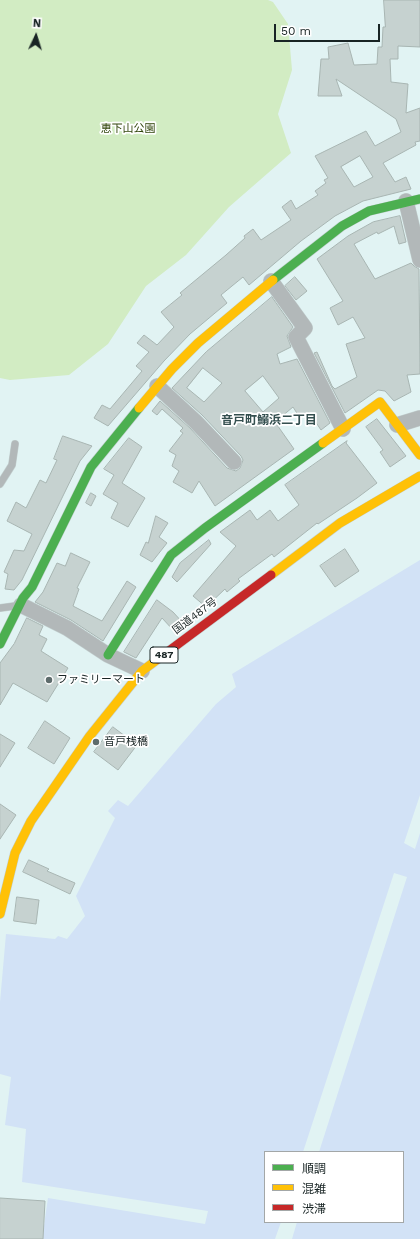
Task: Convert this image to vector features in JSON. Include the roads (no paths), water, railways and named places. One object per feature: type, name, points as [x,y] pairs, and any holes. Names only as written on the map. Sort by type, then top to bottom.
[{"type":"main road","points":[[0,644],[21,605],[25,593],[32,587],[66,515],[91,467],[158,386],[198,343],[308,250],[342,226],[369,211],[413,200]]},
{"type":"main road","points":[[108,655],[171,555],[205,528],[380,402],[420,455]]},
{"type":"main road","name":"国道487号","points":[[0,914],[15,853],[31,821],[89,737],[142,671],[340,523],[420,476]]},
{"type":"street","points":[[413,200],[420,260]]},
{"type":"street","points":[[271,281],[305,328],[296,338],[342,429]]},
{"type":"street","points":[[158,386],[196,422],[234,462]]},
{"type":"street","points":[[397,425],[420,418]]},
{"type":"street","points":[[21,605],[67,628],[108,655],[142,671]]},
{"type":"lane","points":[[0,484],[12,465],[15,444]]},
{"type":"lane","points":[[0,608],[21,605]]},
{"type":"water","points":[[420,560],[420,795],[404,843],[415,849],[420,833],[420,1239],[292,1239],[297,1223],[404,1223],[404,1151],[319,1151],[407,877],[394,873],[303,1151],[264,1151],[264,1223],[281,1223],[275,1239],[42,1239],[48,1198],[205,1224],[208,1211],[22,1182],[26,1129],[5,1125],[11,1077],[0,1074],[0,1002],[6,934],[55,939],[58,936],[67,939],[85,916],[76,896],[115,818],[108,811],[118,800],[128,806],[216,704],[236,687],[232,674]]},
{"type":"place","name":"ファミリーマート","points":[[49,680]]},
{"type":"place","name":"音戸桟橋","points":[[96,742]]},
{"type":"district","name":"音戸町鰯浜二丁目","points":[[269,420]]},
{"type":"park label","name":"恵下山公園","points":[[128,129]]}]
